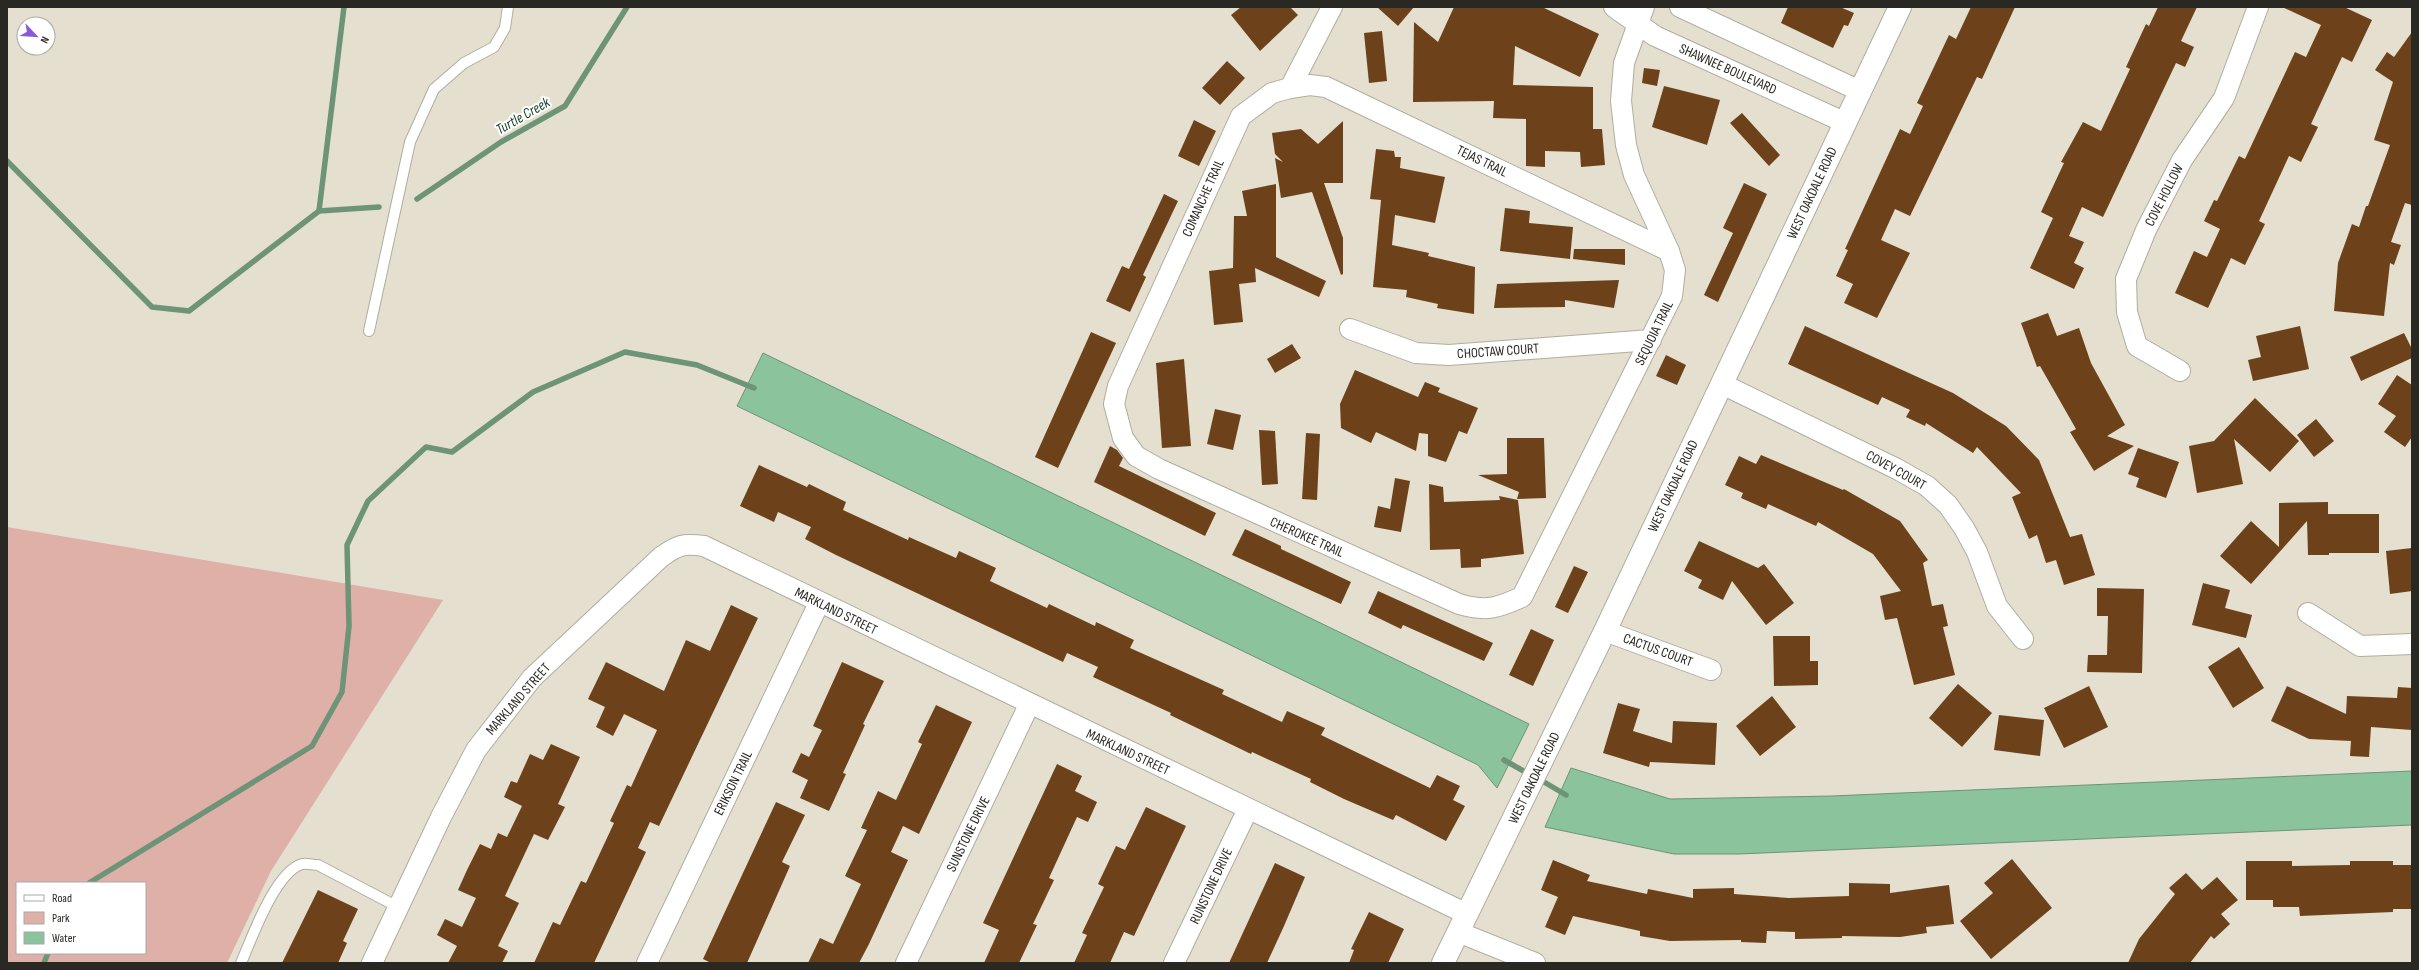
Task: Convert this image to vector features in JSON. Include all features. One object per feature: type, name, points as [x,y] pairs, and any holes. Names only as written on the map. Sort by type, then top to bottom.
[{"type":"street","points":[[1290,88],[1332,7]]},
{"type":"street","name":"SHAWNEE BOULEVARD","points":[[1614,7],[1640,16],[1655,36],[1846,123]]},
{"type":"street","points":[[1680,7],[1860,91]]},
{"type":"street","name":"WEST OAKDALE ROAD","points":[[1443,963],[1605,631],[1900,7]]},
{"type":"street","name":"COVE HOLLOW","points":[[2180,371],[2137,346],[2127,312],[2126,279],[2146,230],[2182,160],[2224,98],[2258,7]]},
{"type":"street","name":"SEQUOIA TRAIL","points":[[1522,597],[1672,296],[1675,270],[1669,251],[1634,175],[1626,145],[1621,101],[1624,63],[1640,16]]},
{"type":"street","name":"TEJAS TRAIL","points":[[1290,88],[1310,86],[1326,87],[1669,251]]},
{"type":"street","name":"COMANCHE TRAIL","points":[[1117,419],[1114,404],[1118,386],[1241,116],[1272,93],[1290,88]]},
{"type":"street","name":"CHOCTAW COURT","points":[[1350,329],[1416,353],[1449,355],[1651,340]]},
{"type":"street","name":"COVEY COURT","points":[[1722,384],[1897,469],[1927,486],[1948,504],[1964,528],[1977,552],[1996,606],[2024,639]]},
{"type":"street","name":"CHEROKEE TRAIL","points":[[1117,419],[1123,438],[1136,456],[1159,469],[1444,598],[1478,610],[1500,606],[1522,597]]},
{"type":"street","name":"MARKLAND STREET","points":[[372,963],[398,907],[476,750],[532,678],[661,558],[675,548],[687,543],[704,546],[819,603],[1248,809],[1463,923],[1535,963]]},
{"type":"street","name":"ERIKSON TRAIL","points":[[647,963],[819,603]]},
{"type":"street","points":[[2308,613],[2360,646],[2412,644]]},
{"type":"street","name":"CACTUS COURT","points":[[1605,631],[1711,670]]},
{"type":"street","name":"SUNSTONE DRIVE","points":[[906,963],[1030,705]]},
{"type":"street","name":"RUNSTONE DRIVE","points":[[1174,963],[1248,809]]},
{"type":"lane","points":[[369,331],[410,142],[434,89],[464,63],[494,47],[505,28],[508,7]]},
{"type":"lane","points":[[241,963],[276,888],[287,872],[302,864],[318,865],[398,907]]},
{"type":"green space","points":[[7,527],[443,600],[271,871],[227,963],[7,963]]},
{"type":"water","points":[[763,353],[1529,724],[1497,788],[1478,765],[737,406]]},
{"type":"water","points":[[1571,768],[1670,799],[1832,796],[2412,771],[2412,825],[1739,854],[1674,854],[1545,827]]},
{"type":"building","points":[[1241,7],[1290,7],[1298,15],[1260,51],[1231,15]]},
{"type":"building","points":[[1377,7],[1414,7],[1398,26]]},
{"type":"building","points":[[1454,7],[1542,7],[1599,34],[1580,77],[1515,46],[1513,85],[1593,87],[1593,129],[1602,129],[1605,165],[1581,167],[1580,152],[1545,151],[1545,167],[1526,166],[1526,119],[1493,118],[1494,101],[1413,102],[1414,22],[1438,42]]},
{"type":"building","points":[[1788,7],[1840,7],[1854,13],[1848,26],[1844,25],[1833,48],[1781,23]]},
{"type":"building","points":[[1971,7],[2015,7],[1982,79],[1977,77],[1910,216],[1895,209],[1881,240],[1910,253],[1877,318],[1844,303],[1853,284],[1836,276],[1848,250],[1845,249],[1900,129],[1910,134],[1923,106],[1917,103],[1949,35],[1956,39]]},
{"type":"building","points":[[2158,7],[2197,7],[2181,41],[2194,47],[2185,67],[2176,63],[2103,217],[2082,207],[2069,236],[2084,242],[2074,263],[2084,268],[2074,289],[2030,268],[2053,218],[2041,212],[2064,163],[2061,162],[2083,122],[2101,131],[2130,69],[2126,67],[2146,24],[2149,26]]},
{"type":"building","points":[[2282,7],[2344,7],[2372,20],[2352,62],[2342,57],[2311,124],[2318,127],[2301,162],[2289,156],[2259,221],[2265,224],[2245,265],[2231,258],[2208,308],[2175,293],[2194,251],[2207,257],[2220,229],[2204,221],[2214,200],[2217,201],[2239,156],[2245,159],[2295,52],[2306,57],[2321,25]]},
{"type":"building","points":[[1382,31],[1387,81],[1369,83],[1364,33]]},
{"type":"building","points":[[2412,32],[2412,205],[2405,203],[2391,242],[2401,245],[2394,265],[2390,263],[2384,316],[2334,311],[2338,263],[2352,224],[2359,227],[2390,145],[2374,140],[2393,82],[2375,70],[2387,52],[2394,57]]},
{"type":"building","points":[[1227,61],[1245,78],[1220,105],[1202,88]]},
{"type":"building","points":[[1644,68],[1660,70],[1657,86],[1642,83]]},
{"type":"building","points":[[1664,86],[1720,100],[1707,145],[1652,127]]},
{"type":"building","points":[[1742,113],[1780,155],[1769,166],[1730,123]]},
{"type":"building","points":[[1194,120],[1216,131],[1199,166],[1178,156]]},
{"type":"building","points":[[1343,121],[1343,183],[1324,183],[1343,238],[1343,274],[1341,275],[1312,192],[1281,198],[1275,158],[1283,162],[1275,154],[1272,133],[1301,129],[1318,144]]},
{"type":"building","points":[[1376,149],[1394,151],[1395,157],[1401,157],[1400,168],[1445,177],[1435,223],[1395,215],[1392,245],[1429,253],[1428,256],[1475,267],[1474,314],[1437,308],[1438,304],[1406,297],[1407,290],[1373,287],[1381,200],[1370,199]]},
{"type":"building","points":[[1744,183],[1767,194],[1718,302],[1704,295],[1733,233],[1723,228]]},
{"type":"building","points":[[1276,184],[1276,257],[1326,281],[1319,297],[1255,268],[1256,282],[1239,284],[1243,322],[1214,325],[1209,271],[1233,268],[1234,216],[1247,216],[1242,191]]},
{"type":"building","points":[[1164,194],[1178,201],[1143,275],[1146,277],[1130,312],[1106,301],[1122,266],[1129,269]]},
{"type":"building","points":[[1505,208],[1530,211],[1529,223],[1573,227],[1570,259],[1500,251]]},
{"type":"building","points":[[1574,249],[1625,249],[1625,265],[1573,259]]},
{"type":"building","points":[[1619,280],[1614,308],[1565,300],[1565,307],[1494,308],[1497,284]]},
{"type":"building","points":[[2048,313],[2057,336],[2079,328],[2091,363],[2125,425],[2107,436],[2134,446],[2094,471],[2070,432],[2076,429],[2040,366],[2037,367],[2021,323]]},
{"type":"building","points":[[1805,326],[1953,393],[2006,426],[2039,460],[2070,537],[2082,534],[2095,575],[2064,585],[2056,560],[2046,563],[2037,535],[2029,539],[2012,497],[2021,493],[1977,447],[1973,453],[1926,423],[1925,426],[1906,417],[1910,410],[1882,397],[1878,405],[1788,364]]},
{"type":"building","points":[[2300,326],[2309,369],[2253,381],[2248,360],[2261,357],[2256,336]]},
{"type":"building","points":[[1091,332],[1116,343],[1058,468],[1035,457]]},
{"type":"building","points":[[2404,333],[2412,349],[2412,358],[2361,381],[2350,357]]},
{"type":"building","points":[[1292,344],[1301,358],[1275,373],[1267,359]]},
{"type":"building","points":[[1666,355],[1686,365],[1677,385],[1656,376]]},
{"type":"building","points":[[1184,359],[1191,446],[1162,448],[1156,363]]},
{"type":"building","points":[[1355,370],[1418,397],[1425,382],[1440,388],[1438,392],[1478,408],[1467,434],[1459,431],[1446,462],[1428,456],[1428,434],[1419,433],[1416,451],[1376,432],[1371,443],[1341,428],[1340,404]]},
{"type":"building","points":[[2397,375],[2412,385],[2412,437],[2405,447],[2384,432],[2396,416],[2378,404]]},
{"type":"building","points":[[2255,398],[2299,441],[2270,472],[2234,439],[2243,484],[2197,493],[2189,446],[2214,441]]},
{"type":"building","points":[[1215,409],[1241,415],[1233,450],[1207,444]]},
{"type":"building","points":[[2316,419],[2334,441],[2314,457],[2297,435]]},
{"type":"building","points":[[1259,430],[1275,431],[1278,484],[1262,485]]},
{"type":"building","points":[[1306,433],[1320,434],[1317,500],[1302,499]]},
{"type":"building","points":[[1507,438],[1544,438],[1546,498],[1517,499],[1519,492],[1478,475],[1507,474]]},
{"type":"building","points":[[1110,446],[1117,450],[1123,458],[1119,466],[1216,513],[1205,536],[1094,482]]},
{"type":"building","points":[[2138,448],[2179,462],[2166,498],[2136,487],[2139,478],[2128,474]]},
{"type":"building","points":[[1761,455],[1843,490],[1844,489],[1900,521],[1928,560],[1923,563],[1932,606],[1943,604],[1948,626],[1943,627],[1955,675],[1914,685],[1897,618],[1885,620],[1880,596],[1901,591],[1873,554],[1818,522],[1816,526],[1768,504],[1766,509],[1741,498],[1743,493],[1725,485],[1739,456],[1756,464]]},
{"type":"building","points":[[759,465],[807,487],[809,484],[846,502],[843,510],[908,540],[909,537],[956,558],[959,551],[996,568],[990,581],[1047,608],[1049,604],[1095,626],[1096,622],[1134,640],[1130,648],[1224,690],[1222,694],[1282,722],[1287,711],[1325,728],[1321,735],[1430,788],[1437,775],[1460,786],[1453,800],[1465,806],[1446,841],[1396,815],[1393,820],[1344,799],[1310,782],[1311,779],[1252,752],[1251,754],[1170,715],[1171,713],[1093,677],[1098,667],[1067,653],[1063,662],[836,555],[805,539],[811,527],[778,512],[774,522],[740,506]]},
{"type":"building","points":[[1395,478],[1410,481],[1401,532],[1374,527],[1378,506],[1390,509]]},
{"type":"building","points":[[1429,484],[1443,487],[1444,502],[1500,500],[1499,496],[1518,500],[1524,554],[1481,559],[1481,567],[1461,568],[1460,549],[1430,550]]},
{"type":"building","points":[[2328,502],[2328,514],[2379,514],[2379,553],[2329,553],[2329,555],[2308,555],[2307,521],[2251,584],[2220,556],[2251,521],[2279,547],[2279,503]]},
{"type":"building","points":[[1245,529],[1281,546],[1281,549],[1351,582],[1341,604],[1232,555]]},
{"type":"building","points":[[1699,541],[1758,568],[1764,564],[1794,603],[1766,625],[1732,581],[1723,600],[1698,588],[1702,580],[1684,571]]},
{"type":"building","points":[[2412,548],[2412,591],[2390,594],[2386,551]]},
{"type":"building","points":[[1574,566],[1588,572],[1568,613],[1555,607]]},
{"type":"building","points":[[2203,583],[2230,590],[2225,608],[2252,615],[2246,638],[2192,625]]},
{"type":"building","points":[[2097,588],[2144,589],[2142,673],[2087,672],[2088,655],[2107,655],[2108,616],[2097,616]]},
{"type":"building","points":[[1378,591],[1493,643],[1484,661],[1403,625],[1401,629],[1368,613]]},
{"type":"building","points":[[731,605],[758,618],[659,826],[650,822],[638,848],[646,852],[594,963],[534,963],[553,922],[560,925],[581,881],[586,883],[614,823],[610,821],[627,785],[631,787],[657,730],[624,714],[613,736],[596,727],[605,707],[588,699],[606,662],[664,691],[686,640],[710,651]]},
{"type":"building","points":[[1531,629],[1554,640],[1533,686],[1509,675]]},
{"type":"building","points":[[1773,636],[1810,636],[1810,661],[1818,661],[1818,685],[1774,686]]},
{"type":"building","points":[[2239,647],[2264,688],[2233,708],[2208,667]]},
{"type":"building","points":[[842,662],[884,681],[863,724],[865,725],[843,773],[846,774],[829,811],[800,798],[808,780],[792,772],[801,753],[809,757],[822,730],[813,726]]},
{"type":"building","points":[[1958,684],[1992,713],[1962,747],[1929,718]]},
{"type":"building","points":[[2089,686],[2108,727],[2064,748],[2044,708]]},
{"type":"building","points":[[2287,686],[2346,714],[2347,696],[2397,698],[2398,687],[2412,688],[2412,730],[2371,727],[2369,757],[2350,756],[2351,741],[2309,739],[2271,721]]},
{"type":"building","points":[[1772,696],[1796,727],[1760,756],[1736,726]]},
{"type":"building","points":[[1618,703],[1640,709],[1633,731],[1672,743],[1673,721],[1717,723],[1715,765],[1650,762],[1649,767],[1603,753]]},
{"type":"building","points":[[936,705],[972,722],[919,834],[903,826],[891,852],[908,860],[869,944],[859,963],[808,963],[820,938],[833,944],[861,884],[845,876],[867,830],[861,828],[878,791],[896,800],[922,744],[918,742]]},
{"type":"building","points":[[1999,715],[2044,720],[2040,756],[1994,750]]},
{"type":"building","points":[[551,744],[580,757],[558,804],[565,807],[548,840],[534,834],[505,896],[519,903],[498,946],[508,951],[502,963],[448,963],[457,946],[437,935],[445,919],[462,927],[476,898],[458,890],[467,870],[480,844],[491,849],[498,833],[507,837],[522,806],[504,797],[511,781],[517,783],[530,754],[543,760]]},
{"type":"building","points":[[1057,764],[1082,776],[1075,791],[1097,802],[1088,822],[1077,817],[1049,878],[1054,880],[1033,924],[1037,925],[1019,963],[984,963],[999,930],[983,923]]},
{"type":"building","points":[[776,802],[805,815],[782,862],[790,866],[747,963],[711,963],[703,959]]},
{"type":"building","points":[[1146,807],[1186,826],[1134,936],[1124,932],[1110,963],[1074,963],[1087,935],[1082,933],[1104,887],[1098,884],[1116,846],[1125,850]]},
{"type":"building","points":[[2012,859],[2052,908],[1991,959],[1960,921],[1993,893],[1984,883]]},
{"type":"building","points":[[1553,860],[1590,875],[1587,881],[1647,894],[1648,889],[1693,898],[1693,889],[1734,888],[1734,894],[1789,898],[1849,896],[1849,883],[1890,884],[1890,893],[1949,885],[1954,924],[1926,927],[1927,933],[1900,937],[1842,936],[1842,938],[1795,939],[1795,932],[1767,931],[1766,943],[1741,942],[1741,940],[1670,941],[1640,936],[1640,931],[1573,916],[1565,935],[1545,927],[1558,897],[1541,890]]},
{"type":"building","points":[[2246,861],[2292,861],[2292,866],[2350,865],[2350,861],[2393,861],[2393,865],[2412,865],[2412,909],[2393,909],[2393,912],[2300,916],[2299,907],[2273,907],[2273,900],[2246,900]]},
{"type":"building","points":[[1275,863],[1305,877],[1267,963],[1229,963]]},
{"type":"building","points":[[2186,873],[2202,890],[2217,877],[2238,900],[2221,914],[2230,924],[2214,939],[2211,936],[2190,963],[2128,963],[2139,939],[2175,894],[2169,888]]},
{"type":"building","points":[[318,890],[358,909],[343,941],[347,943],[338,963],[282,963]]},
{"type":"building","points":[[1369,912],[1404,929],[1388,963],[1349,963],[1354,950],[1351,949]]},
{"type":"waterway","name":"Turtle Creek","points":[[319,211],[344,7]]},
{"type":"waterway","name":"Turtle Creek","points":[[417,199],[501,142],[565,106],[627,7]]},
{"type":"waterway","points":[[7,161],[152,307],[189,311],[319,211]]},
{"type":"waterway","name":"Turtle Creek","points":[[319,211],[379,207]]},
{"type":"waterway","points":[[91,882],[312,746],[342,692],[349,626],[347,545],[368,501],[426,447],[452,452],[533,392],[625,352],[697,365],[754,388]]},
{"type":"waterway","points":[[1504,760],[1529,774]]},
{"type":"waterway","points":[[1539,779],[1566,795]]},
{"type":"waterway","points":[[44,963],[48,954]]}]
